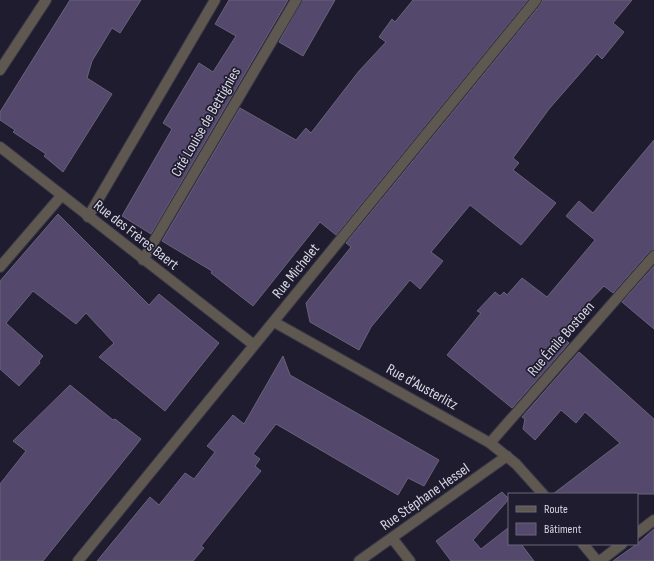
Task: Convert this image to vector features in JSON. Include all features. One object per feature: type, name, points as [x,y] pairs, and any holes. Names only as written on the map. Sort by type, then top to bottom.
[{"type":"street","points":[[0,70],[46,0]]},
{"type":"street","points":[[88,217],[215,0]]},
{"type":"street","name":"Cité Louise de Bettignies","points":[[143,260],[296,0]]},
{"type":"street","name":"Rue Michelet","points":[[78,561],[536,0]]},
{"type":"street","name":"Rue des Frères Baert","points":[[0,147],[143,260],[254,345]]},
{"type":"street","points":[[0,267],[62,195]]},
{"type":"street","name":"Rue Émile Bostoen","points":[[490,442],[654,256]]},
{"type":"street","name":"Rue d'Austerlitz","points":[[274,322],[490,442],[507,456],[542,493]]},
{"type":"street","name":"Rue Stéphane Hessel","points":[[360,561],[507,456]]},
{"type":"street","points":[[638,532],[654,520]]},
{"type":"street","points":[[392,538],[410,561]]},
{"type":"street","points":[[584,545],[599,561],[621,545]]},
{"type":"building","points":[[70,0],[141,0],[120,33],[112,28],[92,61],[87,78],[112,94],[63,172],[44,156],[46,154],[13,132],[15,130],[0,120],[0,112]]},
{"type":"building","points":[[229,0],[288,0],[151,234],[122,216],[172,129],[163,123],[199,63],[213,72],[236,36],[215,24]]},
{"type":"building","points":[[302,0],[335,0],[303,56],[279,42]]},
{"type":"building","points":[[413,0],[528,0],[336,235],[320,222],[253,306],[211,273],[212,271],[162,241],[240,108],[296,140],[306,128],[311,133],[359,71],[386,42],[379,37],[392,19],[395,22]]},
{"type":"building","points":[[542,0],[632,0],[613,23],[624,32],[602,59],[597,54],[549,109],[513,158],[519,163],[513,170],[556,203],[521,245],[470,205],[431,252],[443,261],[420,289],[410,280],[371,327],[359,350],[310,322],[306,303],[351,247],[346,243],[541,4]]},
{"type":"building","points":[[654,140],[654,250],[649,252],[613,293],[604,286],[561,331],[559,334],[569,343],[512,408],[447,355],[481,313],[477,311],[495,292],[500,296],[504,292],[507,295],[522,278],[547,297],[595,240],[566,216],[579,201],[593,213]]},
{"type":"building","points":[[58,214],[149,305],[159,294],[219,343],[165,411],[99,357],[114,343],[86,313],[76,324],[33,291],[6,323],[43,356],[39,361],[40,363],[19,386],[0,369],[0,281]]},
{"type":"building","points":[[654,266],[654,329],[622,302]]},
{"type":"building","points":[[579,352],[654,419],[654,494],[554,493],[620,443],[585,412],[576,423],[561,410],[535,440],[523,429],[525,419],[522,417]]},
{"type":"building","points":[[283,356],[290,375],[439,460],[424,486],[408,478],[398,495],[276,424],[253,454],[260,459],[255,466],[261,471],[201,546],[204,548],[193,561],[97,561],[150,497],[159,505],[185,473],[194,479],[215,452],[207,446],[233,415],[244,424]]},
{"type":"building","points":[[70,385],[113,420],[115,419],[141,439],[43,561],[0,561],[0,484],[26,451],[13,441]]},
{"type":"building","points":[[502,492],[508,498],[508,500],[473,540],[481,549],[508,528],[508,545],[522,545],[534,561],[451,561],[436,541]]},
{"type":"building","points":[[654,529],[654,561],[613,561],[636,545],[638,545],[638,543]]}]
